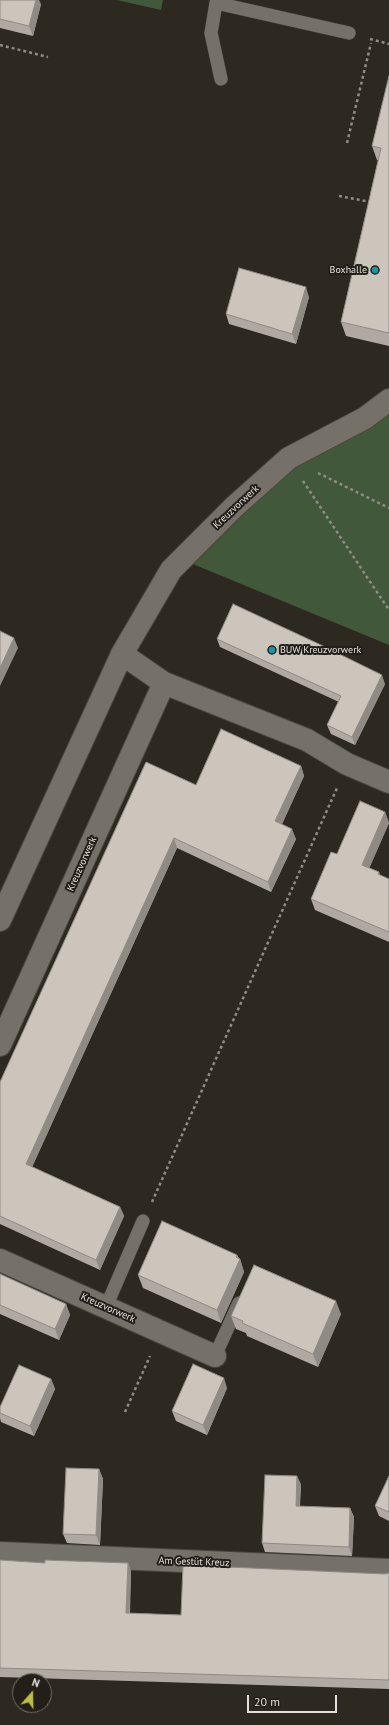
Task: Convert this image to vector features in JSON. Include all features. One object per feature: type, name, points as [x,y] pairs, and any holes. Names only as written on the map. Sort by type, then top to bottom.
[{"type":"street","name":"Kreuzvorwerk","points":[[0,920],[122,654],[172,570],[234,507],[289,458],[366,418],[389,400]]},
{"type":"street","points":[[122,654],[164,683],[307,740],[347,764],[389,782]]},
{"type":"street","name":"Kreuzvorwerk","points":[[0,1045],[164,683]]},
{"type":"street","name":"Kreuzvorwerk","points":[[0,1260],[216,1356]]},
{"type":"street","name":"Am Gestüt Kreuz","points":[[0,1553],[389,1570]]},
{"type":"lane","points":[[221,80],[211,33],[216,3],[349,33]]},
{"type":"lane","points":[[106,1307],[143,1221]]},
{"type":"lane","points":[[216,1356],[244,1293]]},
{"type":"path","points":[[347,143],[353,110],[372,40]]},
{"type":"path","points":[[0,45],[48,57]]},
{"type":"path","points":[[339,196],[377,204]]},
{"type":"path","points":[[289,458],[389,508]]},
{"type":"path","points":[[289,458],[389,610]]},
{"type":"path","points":[[143,1221],[347,764]]},
{"type":"path","points":[[125,1412],[149,1358]]},
{"type":"green space","points":[[117,0],[163,0],[161,10]]},
{"type":"green space","points":[[389,412],[389,645],[188,562],[282,475]]},
{"type":"building","points":[[0,0],[36,0],[29,26],[0,19]]},
{"type":"building","name":"Boxhalle","points":[[389,76],[389,333],[341,322],[381,148],[372,146]]},
{"type":"building","points":[[239,268],[306,287],[292,334],[226,314]]},
{"type":"building","points":[[233,604],[382,675],[352,737],[327,725],[341,696],[217,639]]},
{"type":"building","points":[[0,631],[14,638],[0,668]]},
{"type":"building","points":[[221,729],[301,766],[275,821],[292,829],[268,882],[174,838],[26,1164],[120,1207],[96,1260],[0,1216],[0,1082],[146,762],[196,785]]},
{"type":"building","points":[[360,801],[385,812],[362,865],[379,872],[378,874],[389,879],[389,932],[311,899],[331,852],[337,854]]},
{"type":"building","points":[[162,1221],[237,1255],[236,1257],[240,1259],[217,1310],[138,1275]]},
{"type":"building","points":[[254,1265],[336,1301],[313,1354],[242,1323],[243,1321],[231,1316]]},
{"type":"building","points":[[0,1274],[66,1304],[55,1329],[0,1305]]},
{"type":"building","points":[[193,1364],[224,1378],[203,1425],[172,1411]]},
{"type":"building","points":[[19,1365],[51,1379],[30,1426],[0,1413],[0,1407]]},
{"type":"building","points":[[66,1468],[99,1469],[96,1535],[63,1534]]},
{"type":"building","points":[[265,1475],[297,1476],[296,1506],[350,1508],[349,1547],[262,1543]]},
{"type":"building","points":[[389,1476],[389,1512],[375,1506]]},
{"type":"building","points":[[0,1560],[45,1563],[45,1560],[128,1563],[126,1613],[181,1615],[183,1565],[389,1573],[389,1680],[0,1668]]},
{"type":"place","name":"Boxhalle","points":[[375,270]]},
{"type":"place","name":"BUW Kreuzvorwerk","points":[[272,650]]}]
